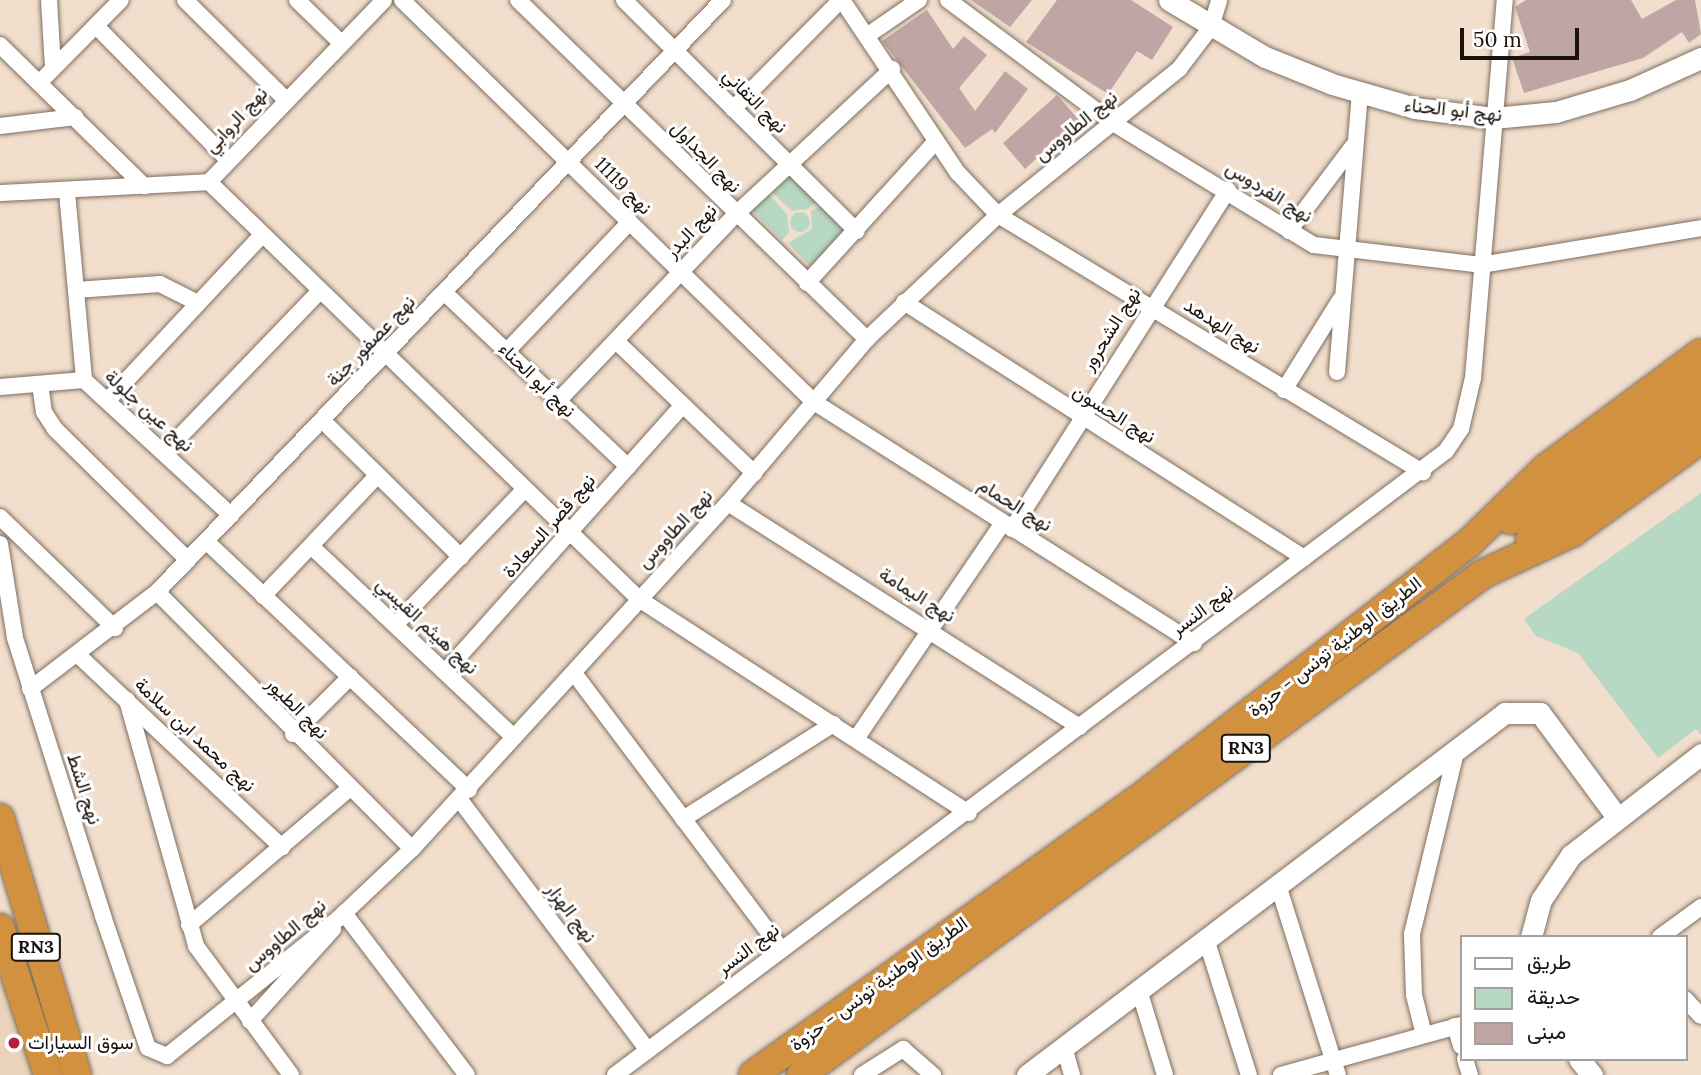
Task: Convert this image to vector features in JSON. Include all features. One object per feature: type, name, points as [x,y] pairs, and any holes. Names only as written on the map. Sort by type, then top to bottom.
[{"type":"highway","name":"الطريق الوطنية تونس - حزوة","points":[[753,1075],[1135,802],[1469,542],[1535,477],[1701,353]]},
{"type":"highway","points":[[1469,542],[1524,511],[1701,381]]},
{"type":"highway","points":[[1483,574],[1701,411]]},
{"type":"highway","name":"الطريق الوطنية تونس - حزوة","points":[[801,1075],[1483,574],[1573,532],[1701,439]]},
{"type":"highway","name":"RN3","points":[[0,818],[77,1075]]},
{"type":"highway","name":"RN3","points":[[0,928],[48,1075]]},
{"type":"street","points":[[49,0],[53,67]]},
{"type":"street","points":[[40,82],[121,0]]},
{"type":"street","points":[[185,0],[285,99]]},
{"type":"street","points":[[297,0],[341,43]]},
{"type":"street","name":"نهج الروابي","points":[[0,193],[67,192],[209,182],[285,99],[384,0]]},
{"type":"street","name":"نهج 11119","points":[[402,0],[630,222],[679,275],[814,402]]},
{"type":"street","name":"نهج الجداول","points":[[518,0],[625,104],[734,216],[867,339]]},
{"type":"street","name":"نهج التفاني","points":[[624,0],[857,231]]},
{"type":"street","name":"نهج عصفور جنة","points":[[30,689],[115,628],[157,592],[387,356],[723,0]]},
{"type":"street","points":[[733,109],[841,0]]},
{"type":"street","name":"نهج الهدهد","points":[[841,0],[892,69],[936,141],[998,215],[1423,472]]},
{"type":"street","points":[[868,35],[919,0]]},
{"type":"street","name":"نهج الفردوس","points":[[948,0],[1113,123],[1228,190],[1314,245],[1481,265],[1701,228]]},
{"type":"street","name":"نهج أبو الحناء","points":[[1169,0],[1265,57],[1360,93],[1493,118],[1568,108],[1701,58]]},
{"type":"street","name":"نهج الطاووس","points":[[146,1042],[153,1054],[167,1056],[237,1003],[341,915],[412,849],[465,795],[514,737],[728,503],[867,339],[998,215],[1179,69],[1211,27],[1219,0]]},
{"type":"street","name":"نهج النسر","points":[[615,1075],[969,813],[1304,558],[1423,472],[1446,451],[1468,407],[1505,0]]},
{"type":"street","points":[[96,26],[228,159]]},
{"type":"street","points":[[0,45],[144,186]]},
{"type":"street","name":"نهج البدر","points":[[559,400],[734,216],[892,69]]},
{"type":"street","points":[[1337,372],[1343,249],[1360,93]]},
{"type":"street","points":[[0,125],[75,117]]},
{"type":"street","points":[[807,283],[936,141]]},
{"type":"street","points":[[1289,231],[1354,144]]},
{"type":"street","points":[[209,182],[639,599],[969,813]]},
{"type":"street","name":"نهج الشحرور","points":[[856,739],[1007,526],[1228,190]]},
{"type":"street","name":"نهج عين جلولة","points":[[67,192],[84,380],[108,399],[231,515]]},
{"type":"street","points":[[507,351],[630,222]]},
{"type":"street","points":[[108,399],[262,235]]},
{"type":"street","points":[[76,290],[160,284],[198,303]]},
{"type":"street","points":[[164,453],[320,291]]},
{"type":"street","name":"نهج أبو الحناء","points":[[446,294],[628,467]]},
{"type":"street","points":[[1284,390],[1342,296]]},
{"type":"street","name":"نهج الحسون","points":[[904,302],[1304,558]]},
{"type":"street","points":[[617,342],[754,473]]},
{"type":"street","points":[[0,387],[84,380]]},
{"type":"street","points":[[40,384],[44,412],[55,429],[188,560]]},
{"type":"street","name":"نهج الحمام","points":[[814,402],[1194,643]]},
{"type":"street","name":"نهج قصر السعادة","points":[[445,672],[572,535],[682,406]]},
{"type":"street","points":[[323,421],[376,477],[461,556]]},
{"type":"street","points":[[264,596],[376,477]]},
{"type":"street","points":[[396,625],[524,489]]},
{"type":"street","name":"نهج اليمامة","points":[[728,503],[935,630],[1080,727]]},
{"type":"street","points":[[0,517],[115,628]]},
{"type":"street","name":"نهج الهزار","points":[[206,541],[350,677],[465,795],[648,1050]]},
{"type":"street","name":"نهج الشط","points":[[0,544],[30,689],[146,1042]]},
{"type":"street","name":"نهج هيثم القيسي","points":[[311,546],[514,737]]},
{"type":"street","name":"نهج الطيور","points":[[157,592],[293,734],[412,849]]},
{"type":"street","name":"نهج محمد ابن سلامة","points":[[77,654],[282,847]]},
{"type":"street","points":[[574,673],[782,950]]},
{"type":"street","points":[[293,734],[350,677]]},
{"type":"street","points":[[127,700],[189,925],[237,1003],[291,1075]]},
{"type":"street","points":[[1027,1075],[1505,713],[1540,713],[1617,817]]},
{"type":"street","points":[[683,819],[833,724]]},
{"type":"street","points":[[1424,1035],[1414,995],[1412,934],[1457,748]]},
{"type":"street","points":[[1532,935],[1551,880],[1617,817],[1701,754]]},
{"type":"street","points":[[189,925],[349,789]]},
{"type":"street","points":[[1278,885],[1336,1068]]},
{"type":"street","points":[[1663,935],[1701,907]]},
{"type":"street","points":[[250,1021],[321,947],[341,915],[467,1075]]},
{"type":"street","points":[[1206,939],[1249,1075]]},
{"type":"street","points":[[1139,990],[1165,1075]]},
{"type":"street","points":[[1687,1001],[1701,1016]]},
{"type":"street","points":[[1281,1075],[1336,1068],[1424,1035],[1458,1026]]},
{"type":"street","points":[[1064,1047],[1072,1075]]},
{"type":"street","points":[[862,1075],[903,1049],[933,1075]]},
{"type":"street","points":[[1581,1061],[1592,1075]]},
{"type":"shaded area","points":[[0,975],[35,1075],[0,1075]]},
{"type":"green space","points":[[791,173],[817,202],[807,209],[792,211],[770,190]]},
{"type":"green space","points":[[767,192],[787,215],[789,233],[782,240],[749,207]]},
{"type":"green space","points":[[820,206],[849,232],[812,268],[788,243],[812,229],[811,211]]},
{"type":"green space","points":[[800,212],[807,215],[810,222],[807,229],[800,232],[793,229],[790,222],[793,215]]},
{"type":"green space","points":[[1701,493],[1701,735],[1696,729],[1658,758],[1578,653],[1536,636],[1524,619]]},
{"type":"building","points":[[971,0],[1032,0],[1010,27]]},
{"type":"building","points":[[1057,0],[1131,0],[1173,27],[1152,60],[1137,51],[1108,94],[1026,42]]},
{"type":"building","points":[[1526,0],[1631,0],[1642,19],[1676,0],[1695,0],[1701,34],[1689,43],[1682,32],[1643,58],[1524,93],[1512,58],[1530,52],[1515,7]]},
{"type":"building","points":[[927,10],[953,49],[964,36],[987,55],[959,88],[975,111],[1005,71],[1028,89],[995,133],[992,129],[965,148],[882,41]]},
{"type":"building","points":[[1057,95],[1079,120],[1025,169],[1003,143]]},
{"type":"place","name":"سوق السيارات","points":[[14,1043]]}]
